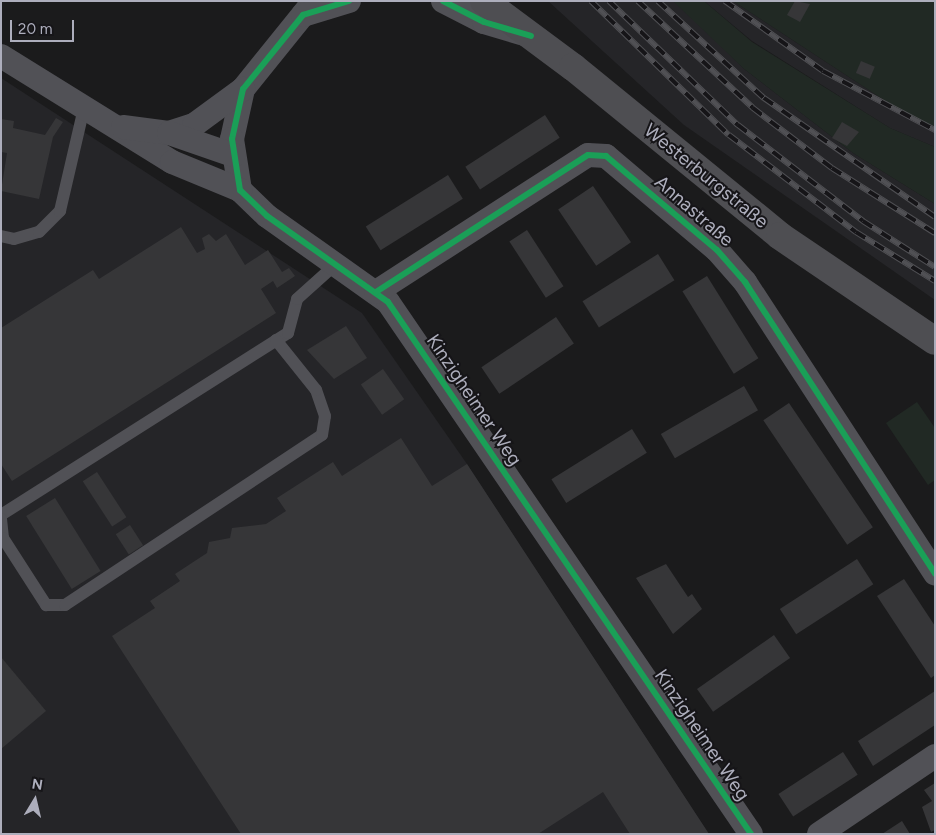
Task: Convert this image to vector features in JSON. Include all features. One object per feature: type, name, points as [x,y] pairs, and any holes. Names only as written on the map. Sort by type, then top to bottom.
[{"type":"main road","name":"Westerburgstraße","points":[[484,1],[531,36],[780,236],[935,341]]},
{"type":"street","points":[[169,133],[208,119],[243,89],[308,6],[349,1]]},
{"type":"street","points":[[443,1],[484,22],[531,36]]},
{"type":"street","points":[[1,56],[172,162],[240,190]]},
{"type":"street","points":[[240,190],[233,155],[243,89]]},
{"type":"street","points":[[114,126],[169,133],[233,155]]},
{"type":"street","name":"Annastraße","points":[[376,292],[588,155],[606,156],[717,250],[744,282],[935,573]]},
{"type":"street","name":"Kinzigheimer Weg","points":[[240,190],[267,216],[376,292],[406,327],[751,834]]},
{"type":"street","points":[[819,834],[935,756]]},
{"type":"lane","points":[[1,236],[14,239],[39,232],[60,210],[84,108]]},
{"type":"lane","points":[[1,515],[288,333],[297,299],[336,264]]},
{"type":"lane","points":[[1,520],[3,538],[46,605],[65,605],[322,435],[325,416],[316,390],[276,340]]},
{"type":"shaded area","points":[[548,1],[677,1],[743,68],[853,153],[935,204],[935,300],[684,125]]},
{"type":"shaded area","points":[[673,1],[704,1],[752,42],[890,128],[935,147],[935,204],[853,153],[743,68]]},
{"type":"shaded area","points":[[704,1],[733,1],[910,117],[935,127],[935,147],[890,128],[752,41]]},
{"type":"shaded area","points":[[733,1],[935,1],[935,127],[910,117]]},
{"type":"shaded area","points":[[1,78],[362,313],[467,464],[709,834],[1,834]]},
{"type":"shaded area","points":[[917,402],[935,428],[935,480],[928,485],[886,423]]},
{"type":"building","points":[[795,1],[810,4],[800,22],[787,15]]},
{"type":"building","points":[[861,61],[875,67],[870,79],[856,73]]},
{"type":"building","points":[[545,115],[560,138],[480,189],[465,167]]},
{"type":"building","points":[[56,118],[63,122],[53,137],[39,199],[1,191],[7,153],[1,152],[1,119],[14,121],[13,128],[45,135]]},
{"type":"building","points":[[842,122],[859,132],[847,146],[832,138]]},
{"type":"building","points":[[448,175],[463,199],[381,250],[366,226]]},
{"type":"building","points":[[593,186],[631,242],[596,266],[558,209]]},
{"type":"building","points":[[181,227],[197,253],[205,249],[202,238],[209,234],[216,241],[226,234],[245,265],[268,250],[282,272],[289,268],[295,276],[277,288],[273,281],[261,289],[276,313],[12,481],[1,464],[1,328],[93,270],[99,279]]},
{"type":"building","points":[[527,230],[563,286],[546,298],[509,241]]},
{"type":"building","points":[[658,254],[674,280],[599,327],[583,301]]},
{"type":"building","points":[[707,276],[758,358],[734,374],[682,291]]},
{"type":"building","points":[[556,317],[574,344],[499,394],[481,367]]},
{"type":"building","points":[[346,326],[367,358],[334,379],[307,350]]},
{"type":"building","points":[[383,369],[404,399],[382,415],[361,384]]},
{"type":"building","points":[[744,386],[758,410],[675,458],[661,434]]},
{"type":"building","points":[[789,403],[873,527],[847,545],[763,420]]},
{"type":"building","points":[[632,429],[647,453],[566,503],[551,479]]},
{"type":"building","points":[[401,438],[432,486],[467,464],[709,834],[630,834],[603,792],[538,834],[241,834],[112,636],[155,608],[150,601],[180,581],[175,574],[207,553],[209,542],[230,538],[232,528],[266,524],[286,511],[277,498],[333,462],[342,476]]},
{"type":"building","points":[[97,472],[126,517],[112,527],[83,481]]},
{"type":"building","points":[[55,498],[101,571],[72,589],[26,516]]},
{"type":"building","points":[[130,525],[143,545],[129,554],[116,534]]},
{"type":"building","points":[[857,559],[873,584],[796,634],[780,609]]},
{"type":"building","points":[[666,564],[688,597],[692,594],[702,609],[673,634],[636,578]]},
{"type":"building","points":[[904,579],[935,626],[935,675],[931,678],[877,596]]},
{"type":"building","points":[[774,635],[790,658],[713,712],[697,689]]},
{"type":"building","points":[[1,657],[46,711],[1,749]]},
{"type":"building","points":[[935,691],[935,725],[873,766],[858,741]]},
{"type":"building","points":[[843,752],[858,775],[793,817],[778,794]]},
{"type":"building","points":[[935,783],[935,830],[931,832],[922,807],[932,801],[924,790]]},
{"type":"building","points":[[902,821],[910,834],[882,834]]},
{"type":"railway","points":[[591,1],[729,135],[856,232],[935,281]]},
{"type":"railway","points":[[609,1],[738,125],[863,221],[935,267]]},
{"type":"railway","points":[[638,1],[753,108],[832,168],[935,233]]},
{"type":"railway","points":[[658,1],[764,98],[935,217]]},
{"type":"railway","points":[[725,1],[823,71],[935,130]]},
{"type":"cycle path","points":[[349,1],[303,15],[243,89],[232,139],[240,190],[267,216],[388,302],[751,834]]},
{"type":"cycle path","points":[[443,1],[484,22],[531,36]]},
{"type":"cycle path","points":[[376,292],[588,155],[606,156],[717,250],[745,282],[935,573]]}]
